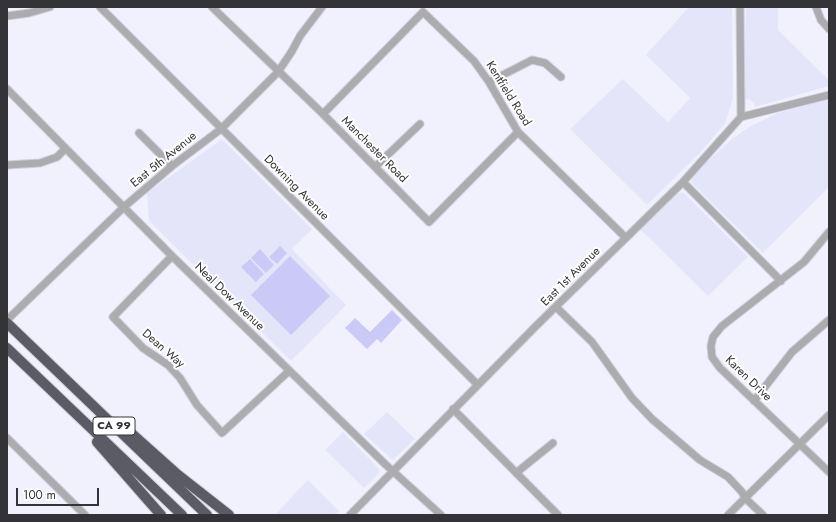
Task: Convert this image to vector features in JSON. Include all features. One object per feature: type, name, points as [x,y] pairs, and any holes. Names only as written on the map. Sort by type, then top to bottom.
[{"type":"highway","name":"CA 99","points":[[7,323],[207,515]]},
{"type":"highway","name":"CA 99","points":[[7,348],[182,515]]},
{"type":"highway","points":[[88,401],[100,406],[178,474],[229,515]]},
{"type":"highway","points":[[73,410],[92,436],[161,515]]},
{"type":"street","points":[[7,16],[30,13],[50,7]]},
{"type":"street","name":"Downing Avenue","points":[[100,7],[221,130],[478,385]]},
{"type":"street","name":"Manchester Road","points":[[212,7],[376,166],[429,222],[518,132]]},
{"type":"street","name":"East 5th Avenue","points":[[7,320],[125,206],[172,166],[221,130],[278,72],[300,36],[322,7]]},
{"type":"street","points":[[740,7],[741,117],[829,94]]},
{"type":"street","points":[[816,7],[821,20],[829,29]]},
{"type":"street","name":"Kentfield Road","points":[[323,114],[423,12],[464,50],[489,82],[518,132],[626,238]]},
{"type":"street","points":[[489,82],[532,60],[546,63],[561,77]]},
{"type":"street","name":"Neal Dow Avenue","points":[[7,89],[65,149],[125,206],[172,256],[441,515]]},
{"type":"street","name":"East 1st Avenue","points":[[350,515],[453,409],[683,182],[741,117]]},
{"type":"street","points":[[376,166],[420,124]]},
{"type":"street","points":[[139,133],[172,166]]},
{"type":"street","points":[[7,165],[40,163],[57,157],[65,149]]},
{"type":"street","points":[[683,182],[781,281]]},
{"type":"street","name":"Karen Drive","points":[[829,232],[804,262],[781,281],[738,312],[722,326],[711,340],[711,350],[714,361],[829,472]]},
{"type":"street","name":"Dean Way","points":[[172,256],[113,317],[143,348],[168,365],[180,378],[197,405],[222,433],[289,370]]},
{"type":"street","points":[[556,307],[592,342],[632,398],[652,419],[700,460],[728,477],[742,492],[745,498],[763,515]]},
{"type":"street","points":[[754,401],[792,352],[829,320]]},
{"type":"street","points":[[453,409],[558,515]]},
{"type":"street","points":[[728,515],[829,415]]},
{"type":"street","points":[[7,438],[85,515]]},
{"type":"street","points":[[516,473],[553,443]]},
{"type":"shaded area","points":[[689,7],[732,7],[733,98],[725,124],[699,154],[647,205],[570,129],[623,79],[668,122],[690,98],[646,55]]},
{"type":"shaded area","points":[[746,7],[778,7],[778,30],[829,80],[829,86],[755,107],[754,103],[749,99],[743,100]]},
{"type":"shaded area","points":[[829,99],[829,187],[763,253],[691,182],[693,175],[731,140],[749,127],[778,113]]},
{"type":"shaded area","points":[[222,139],[312,229],[292,249],[346,305],[291,361],[149,221],[147,193]]},
{"type":"shaded area","points":[[677,193],[684,193],[748,257],[708,296],[640,229]]},
{"type":"shaded area","points":[[280,246],[287,253],[277,264],[269,257]]},
{"type":"shaded area","points":[[260,249],[274,265],[266,273],[251,258]]},
{"type":"shaded area","points":[[290,256],[330,296],[291,335],[251,295]]},
{"type":"shaded area","points":[[250,259],[264,274],[256,282],[241,267]]},
{"type":"shaded area","points":[[392,310],[402,320],[381,343],[377,339],[367,349],[345,328],[355,318],[370,332]]},
{"type":"shaded area","points":[[387,412],[415,439],[393,460],[364,434]]},
{"type":"shaded area","points":[[343,432],[379,469],[379,473],[364,488],[325,450]]},
{"type":"shaded area","points":[[308,480],[339,511],[335,515],[275,515]]}]
